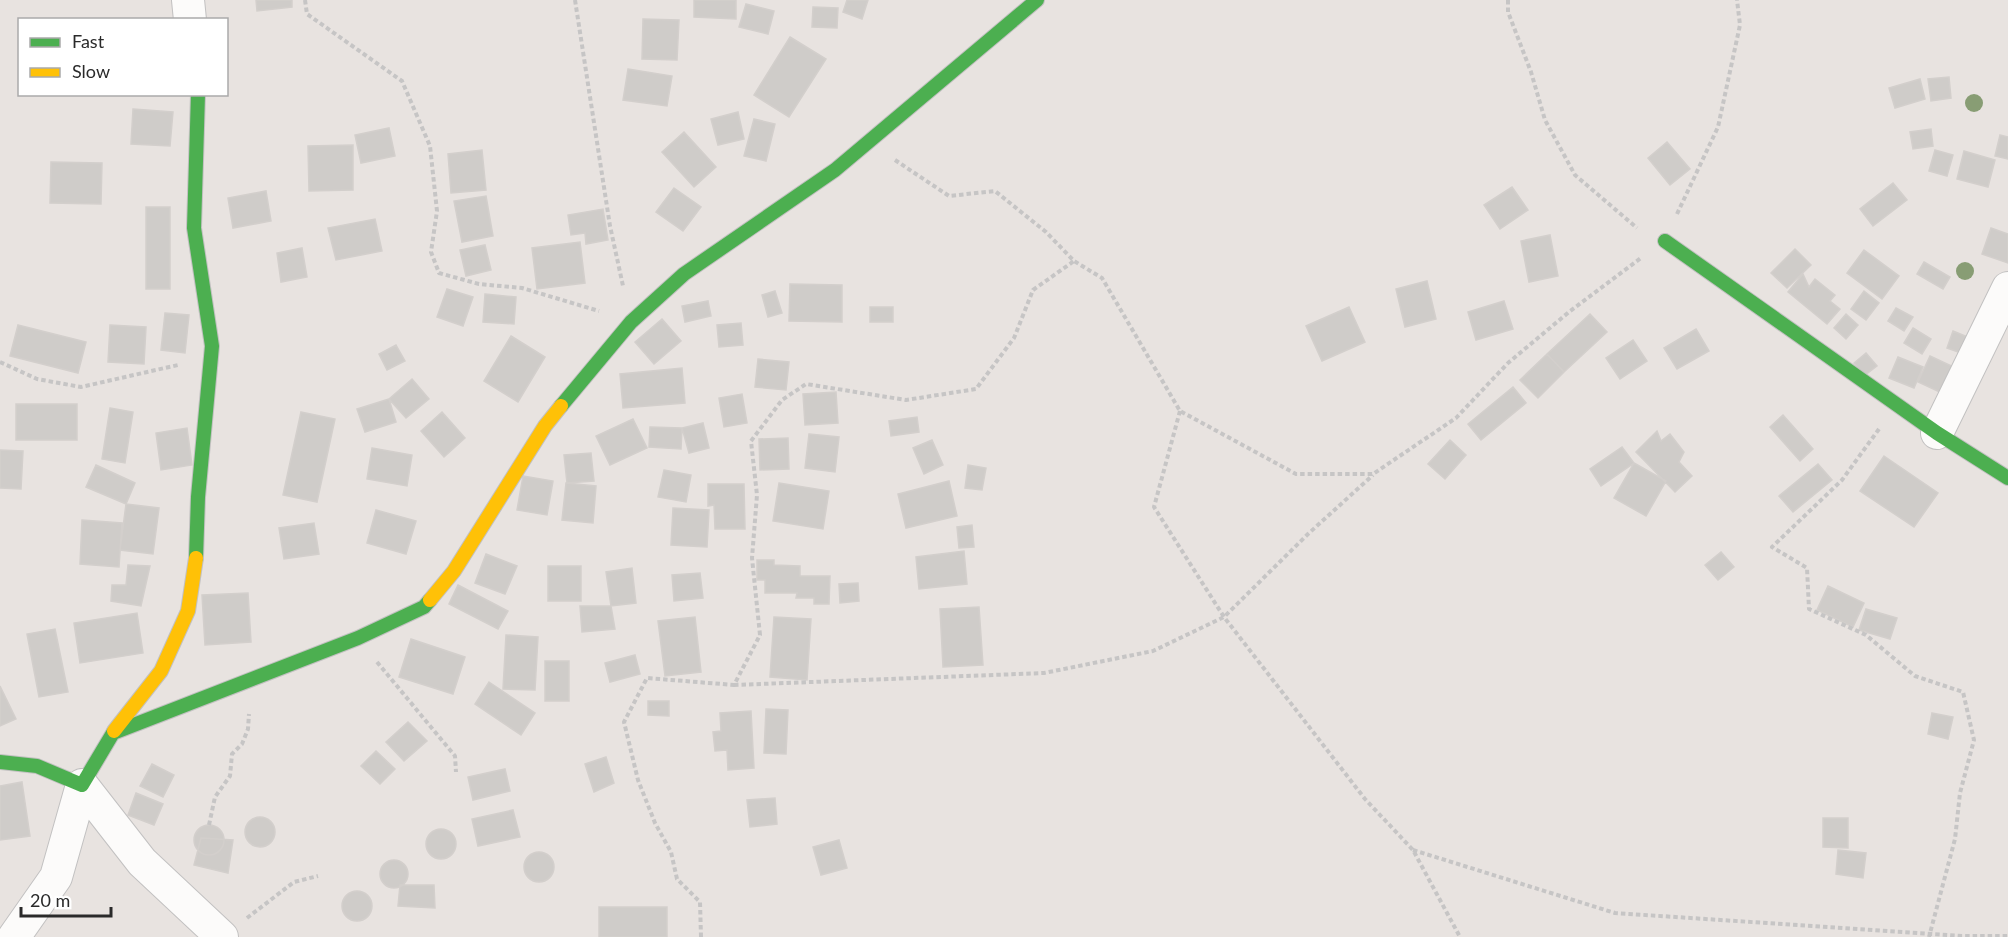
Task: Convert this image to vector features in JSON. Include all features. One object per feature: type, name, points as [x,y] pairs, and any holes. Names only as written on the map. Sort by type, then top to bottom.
[{"type":"street","points":[[188,0],[190,18]]},
{"type":"street","points":[[113,733],[358,638],[424,607],[454,571],[545,426],[631,322],[684,274],[835,170],[1037,0]]},
{"type":"street","points":[[14,937],[56,877],[82,785],[113,733],[161,671],[188,611],[197,548],[198,497],[212,346],[194,228],[198,96]]},
{"type":"street","points":[[1665,241],[1937,433],[2008,478]]},
{"type":"street","points":[[1937,433],[2008,288]]},
{"type":"street","points":[[0,762],[37,766],[82,785],[142,862],[231,930]]},
{"type":"path","points":[[305,0],[307,14],[402,81],[430,146],[437,211],[431,252],[439,273],[479,284],[530,290],[631,322]]},
{"type":"path","points":[[575,0],[609,226],[631,322]]},
{"type":"path","points":[[1508,0],[1508,12],[1532,72],[1545,120],[1575,175],[1630,225],[1665,241]]},
{"type":"path","points":[[701,937],[700,902],[677,879],[671,852],[655,823],[638,780],[624,722],[647,678],[734,685],[1044,673],[1153,651],[1224,617],[1373,474],[1456,418],[1508,363],[1543,333],[1665,241],[1718,127],[1740,25],[1737,0]]},
{"type":"path","points":[[867,141],[949,196],[995,191],[1046,232],[1074,261],[1102,278],[1180,411],[1296,474],[1373,474]]},
{"type":"path","points":[[734,685],[760,635],[752,558],[757,495],[751,441],[782,400],[806,384],[906,400],[976,389],[1014,338],[1033,290],[1074,261]]},
{"type":"path","points":[[0,362],[37,379],[81,387],[173,368],[212,346]]},
{"type":"path","points":[[1897,405],[1842,480],[1772,547],[1807,568],[1809,609],[1866,635],[1915,676],[1963,692],[1974,740],[1960,793],[1955,839],[1930,936]]},
{"type":"path","points":[[1180,411],[1154,507],[1224,617],[1365,799],[1413,850],[1460,937]]},
{"type":"path","points":[[358,638],[455,756],[456,772]]},
{"type":"path","points":[[209,825],[215,797],[230,776],[232,754],[242,744],[248,729],[250,680]]},
{"type":"path","points":[[1413,850],[1616,913],[1930,936],[2008,936]]},
{"type":"path","points":[[231,930],[294,882],[318,876]]},
{"type":"building","points":[[256,0],[292,0],[292,7],[257,11]]},
{"type":"building","points":[[694,0],[736,0],[736,19],[694,17]]},
{"type":"building","points":[[847,0],[868,0],[862,19],[843,12]]},
{"type":"building","points":[[746,4],[774,11],[768,34],[739,27]]},
{"type":"building","points":[[813,7],[838,8],[837,28],[812,27]]},
{"type":"building","points":[[643,19],[679,20],[677,60],[642,59]]},
{"type":"building","points":[[790,37],[826,59],[789,117],[754,95]]},
{"type":"building","points":[[628,69],[672,76],[667,106],[623,100]]},
{"type":"building","points":[[1949,77],[1951,98],[1931,101],[1928,79]]},
{"type":"building","points":[[1920,79],[1925,99],[1895,108],[1889,88]]},
{"type":"building","points":[[133,109],[173,112],[170,146],[131,144]]},
{"type":"building","points":[[738,112],[744,139],[718,145],[711,119]]},
{"type":"building","points":[[754,119],[775,124],[766,161],[744,156]]},
{"type":"building","points":[[389,128],[395,156],[361,163],[355,135]]},
{"type":"building","points":[[1931,129],[1933,146],[1913,149],[1910,132]]},
{"type":"building","points":[[684,132],[716,167],[694,187],[662,152]]},
{"type":"building","points":[[2000,135],[2008,137],[2008,159],[1995,156]]},
{"type":"building","points":[[1667,142],[1690,169],[1670,185],[1648,158]]},
{"type":"building","points":[[353,145],[353,190],[309,191],[308,146]]},
{"type":"building","points":[[482,150],[486,190],[451,193],[448,154]]},
{"type":"building","points":[[1935,150],[1953,155],[1947,176],[1929,171]]},
{"type":"building","points":[[1964,151],[1995,160],[1988,187],[1957,179]]},
{"type":"building","points":[[51,162],[102,163],[101,204],[50,203]]},
{"type":"building","points":[[1893,183],[1907,200],[1873,226],[1860,209]]},
{"type":"building","points":[[1512,187],[1528,210],[1500,229],[1484,205]]},
{"type":"building","points":[[674,188],[701,207],[683,231],[656,212]]},
{"type":"building","points":[[266,191],[271,221],[233,228],[228,198]]},
{"type":"building","points":[[486,196],[493,236],[462,242],[454,201]]},
{"type":"building","points":[[146,207],[170,207],[170,289],[146,289]]},
{"type":"building","points":[[603,209],[608,240],[586,244],[585,233],[571,235],[568,215]]},
{"type":"building","points":[[375,219],[382,251],[336,260],[328,228]]},
{"type":"building","points":[[1991,228],[2008,234],[2008,263],[1982,254]]},
{"type":"building","points":[[1550,235],[1558,276],[1529,282],[1521,241]]},
{"type":"building","points":[[580,242],[585,283],[537,289],[532,248]]},
{"type":"building","points":[[485,245],[491,270],[466,276],[460,250]]},
{"type":"building","points":[[302,248],[307,277],[281,282],[277,253]]},
{"type":"building","points":[[1795,249],[1811,265],[1787,288],[1771,273]]},
{"type":"building","points":[[1864,250],[1899,276],[1882,299],[1847,273]]},
{"type":"building","points":[[1924,262],[1950,277],[1943,289],[1917,274]]},
{"type":"building","points":[[1803,274],[1809,287],[1815,279],[1835,295],[1830,301],[1840,309],[1827,324],[1788,292]]},
{"type":"building","points":[[1427,281],[1436,319],[1405,327],[1396,289]]},
{"type":"building","points":[[790,284],[842,285],[842,322],[789,321]]},
{"type":"building","points":[[447,289],[473,297],[463,326],[437,317]]},
{"type":"building","points":[[775,291],[782,313],[768,317],[762,295]]},
{"type":"building","points":[[1864,291],[1879,303],[1866,320],[1851,309]]},
{"type":"building","points":[[485,294],[516,297],[514,324],[483,322]]},
{"type":"building","points":[[708,301],[711,316],[685,322],[682,306]]},
{"type":"building","points":[[1504,301],[1513,329],[1476,340],[1468,312]]},
{"type":"building","points":[[870,307],[893,307],[893,322],[870,322]]},
{"type":"building","points":[[1349,307],[1365,342],[1322,361],[1306,326]]},
{"type":"building","points":[[1896,308],[1913,317],[1904,331],[1888,321]]},
{"type":"building","points":[[165,313],[189,315],[185,353],[161,350]]},
{"type":"building","points":[[1590,314],[1607,332],[1564,372],[1547,354]]},
{"type":"building","points":[[1846,314],[1858,325],[1846,339],[1834,328]]},
{"type":"building","points":[[662,319],[681,341],[654,364],[635,342]]},
{"type":"building","points":[[741,323],[743,345],[719,347],[717,325]]},
{"type":"building","points":[[18,325],[86,342],[78,373],[10,356]]},
{"type":"building","points":[[110,325],[146,327],[144,364],[108,362]]},
{"type":"building","points":[[1913,328],[1931,339],[1922,354],[1904,343]]},
{"type":"building","points":[[1696,329],[1709,351],[1677,369],[1664,348]]},
{"type":"building","points":[[1953,331],[1970,338],[1964,354],[1947,348]]},
{"type":"building","points":[[511,336],[545,357],[518,402],[484,381]]},
{"type":"building","points":[[1633,340],[1647,361],[1620,379],[1606,358]]},
{"type":"building","points":[[396,345],[405,361],[387,370],[379,354]]},
{"type":"building","points":[[1866,353],[1877,366],[1864,376],[1854,363]]},
{"type":"building","points":[[1547,354],[1564,372],[1538,398],[1520,380]]},
{"type":"building","points":[[1930,356],[1956,368],[1944,394],[1918,382]]},
{"type":"building","points":[[1898,357],[1923,367],[1914,388],[1889,378]]},
{"type":"building","points":[[758,359],[789,362],[786,390],[755,387]]},
{"type":"building","points":[[682,368],[685,403],[623,408],[620,374]]},
{"type":"building","points":[[412,379],[429,399],[406,418],[389,399]]},
{"type":"building","points":[[1513,387],[1526,403],[1481,440],[1468,424]]},
{"type":"building","points":[[836,392],[838,423],[805,425],[803,394]]},
{"type":"building","points":[[742,394],[747,423],[724,427],[719,398]]},
{"type":"building","points":[[389,399],[396,422],[365,432],[357,409]]},
{"type":"building","points":[[16,404],[77,404],[77,440],[16,440]]},
{"type":"building","points":[[110,408],[133,412],[125,463],[102,459]]},
{"type":"building","points":[[301,412],[335,419],[317,502],[283,495]]},
{"type":"building","points":[[442,412],[465,438],[444,457],[421,431]]},
{"type":"building","points":[[1783,415],[1813,449],[1800,461],[1770,427]]},
{"type":"building","points":[[917,417],[919,432],[891,436],[889,421]]},
{"type":"building","points":[[633,419],[647,448],[610,465],[596,436]]},
{"type":"building","points":[[703,423],[709,448],[689,453],[682,428]]},
{"type":"building","points":[[650,427],[682,428],[681,449],[649,447]]},
{"type":"building","points":[[187,428],[192,465],[161,470],[156,433]]},
{"type":"building","points":[[1657,431],[1661,441],[1670,434],[1684,452],[1679,462],[1692,476],[1675,492],[1636,452]]},
{"type":"building","points":[[809,434],[839,437],[835,472],[805,468]]},
{"type":"building","points":[[788,438],[789,469],[760,470],[759,439]]},
{"type":"building","points":[[932,440],[943,465],[924,474],[913,448]]},
{"type":"building","points":[[1450,440],[1466,455],[1445,479],[1428,464]]},
{"type":"building","points":[[1622,447],[1634,463],[1601,486],[1590,469]]},
{"type":"building","points":[[372,448],[412,455],[407,486],[367,479]]},
{"type":"building","points":[[0,450],[23,451],[21,489],[0,488]]},
{"type":"building","points":[[591,453],[594,481],[567,483],[564,455]]},
{"type":"building","points":[[1884,456],[1938,493],[1914,527],[1860,491]]},
{"type":"building","points":[[1634,463],[1666,481],[1646,516],[1614,498]]},
{"type":"building","points":[[1818,464],[1832,480],[1793,512],[1779,496]]},
{"type":"building","points":[[96,465],[135,483],[126,504],[86,487]]},
{"type":"building","points":[[968,465],[986,468],[982,490],[965,488]]},
{"type":"building","points":[[664,470],[691,475],[686,502],[658,497]]},
{"type":"building","points":[[523,476],[553,481],[547,515],[517,510]]},
{"type":"building","points":[[949,481],[957,516],[906,528],[898,494]]},
{"type":"building","points":[[566,483],[596,486],[593,523],[562,520]]},
{"type":"building","points":[[779,483],[829,491],[823,529],[773,521]]},
{"type":"building","points":[[708,484],[744,484],[745,529],[715,529],[714,505],[708,506]]},
{"type":"building","points":[[126,504],[159,508],[153,554],[120,550]]},
{"type":"building","points":[[673,508],[709,510],[707,547],[671,545]]},
{"type":"building","points":[[376,510],[416,521],[406,554],[367,543]]},
{"type":"building","points":[[82,520],[122,523],[119,567],[80,564]]},
{"type":"building","points":[[314,523],[319,554],[284,559],[279,528]]},
{"type":"building","points":[[972,525],[974,547],[959,548],[957,527]]},
{"type":"building","points":[[964,551],[967,584],[919,589],[916,557]]},
{"type":"building","points":[[1721,552],[1734,567],[1718,580],[1705,565]]},
{"type":"building","points":[[486,554],[517,566],[505,594],[475,583]]},
{"type":"building","points":[[757,560],[774,560],[774,565],[800,566],[800,576],[830,576],[829,604],[814,604],[814,598],[796,598],[797,593],[765,593],[765,580],[757,580]]},
{"type":"building","points":[[128,565],[150,566],[141,606],[111,601],[112,585],[126,585]]},
{"type":"building","points":[[548,566],[581,566],[581,601],[548,601]]},
{"type":"building","points":[[632,568],[636,603],[611,606],[606,572]]},
{"type":"building","points":[[700,573],[703,598],[674,601],[672,575]]},
{"type":"building","points":[[858,583],[859,601],[840,603],[839,584]]},
{"type":"building","points":[[458,585],[508,611],[498,629],[449,604]]},
{"type":"building","points":[[1828,586],[1864,603],[1853,627],[1817,610]]},
{"type":"building","points":[[248,593],[251,642],[205,645],[202,595]]},
{"type":"building","points":[[580,606],[611,606],[615,629],[582,632]]},
{"type":"building","points":[[979,607],[983,665],[943,667],[940,609]]},
{"type":"building","points":[[1866,609],[1897,618],[1890,639],[1859,630]]},
{"type":"building","points":[[137,613],[143,653],[80,663],[74,623]]},
{"type":"building","points":[[695,617],[701,672],[665,676],[658,621]]},
{"type":"building","points":[[774,617],[811,619],[807,680],[770,677]]},
{"type":"building","points":[[55,629],[68,692],[39,697],[27,634]]},
{"type":"building","points":[[506,635],[538,637],[535,690],[503,689]]},
{"type":"building","points":[[411,639],[465,657],[453,694],[399,677]]},
{"type":"building","points":[[635,655],[640,674],[610,682],[605,663]]},
{"type":"building","points":[[545,661],[569,661],[569,701],[545,701]]},
{"type":"building","points":[[489,682],[535,713],[521,735],[475,704]]},
{"type":"building","points":[[0,686],[16,719],[0,726]]},
{"type":"building","points":[[648,701],[669,701],[669,716],[648,715]]},
{"type":"building","points":[[766,709],[788,710],[786,754],[764,753]]},
{"type":"building","points":[[751,711],[754,768],[728,770],[727,750],[715,751],[713,732],[721,731],[720,713]]},
{"type":"building","points":[[1932,713],[1953,717],[1948,739],[1928,734]]},
{"type":"building","points":[[408,722],[427,741],[404,761],[386,742]]},
{"type":"building","points":[[376,751],[395,769],[380,784],[361,766]]},
{"type":"building","points":[[606,757],[614,783],[594,792],[585,764]]},
{"type":"building","points":[[152,764],[174,775],[163,797],[140,786]]},
{"type":"building","points":[[505,769],[510,791],[473,800],[468,777]]},
{"type":"building","points":[[22,782],[30,836],[0,840],[0,786]]},
{"type":"building","points":[[136,793],[163,804],[154,825],[128,815]]},
{"type":"building","points":[[775,798],[777,824],[750,827],[747,800]]},
{"type":"building","points":[[513,810],[520,837],[478,846],[472,819]]},
{"type":"building","points":[[260,817],[271,821],[275,832],[271,843],[260,847],[249,843],[245,832],[249,821]]},
{"type":"building","points":[[1823,818],[1848,818],[1848,848],[1823,847]]},
{"type":"building","points":[[209,825],[220,829],[224,840],[220,851],[209,855],[198,851],[194,840],[198,829]]},
{"type":"building","points":[[441,829],[452,833],[456,844],[452,855],[441,859],[430,855],[426,844],[430,833]]},
{"type":"building","points":[[201,838],[233,840],[228,873],[194,865]]},
{"type":"building","points":[[839,840],[847,868],[821,875],[813,847]]},
{"type":"building","points":[[1838,850],[1866,853],[1863,878],[1836,874]]},
{"type":"building","points":[[539,852],[550,856],[554,867],[550,878],[539,882],[528,878],[524,867],[528,856]]},
{"type":"building","points":[[394,860],[404,864],[408,874],[404,884],[394,888],[384,884],[380,874],[384,864]]},
{"type":"building","points":[[400,885],[434,885],[435,908],[398,906]]},
{"type":"building","points":[[357,891],[368,895],[372,906],[368,917],[357,921],[346,917],[342,906],[346,895]]},
{"type":"building","points":[[599,907],[667,907],[667,937],[599,937]]},
{"type":"traffic: fast","points":[[561,406],[631,322],[684,274],[835,170],[1037,0]]},
{"type":"traffic: fast","points":[[196,558],[198,497],[212,346],[194,228],[198,96]]},
{"type":"traffic: fast","points":[[1665,241],[1937,433],[2008,478]]},
{"type":"traffic: fast","points":[[0,762],[37,766],[82,785],[113,733],[358,638],[424,607],[430,600]]},
{"type":"traffic: slow","points":[[430,600],[454,571],[545,426],[561,406]]},
{"type":"traffic: slow","points":[[114,731],[161,671],[188,611],[196,558]]}]
